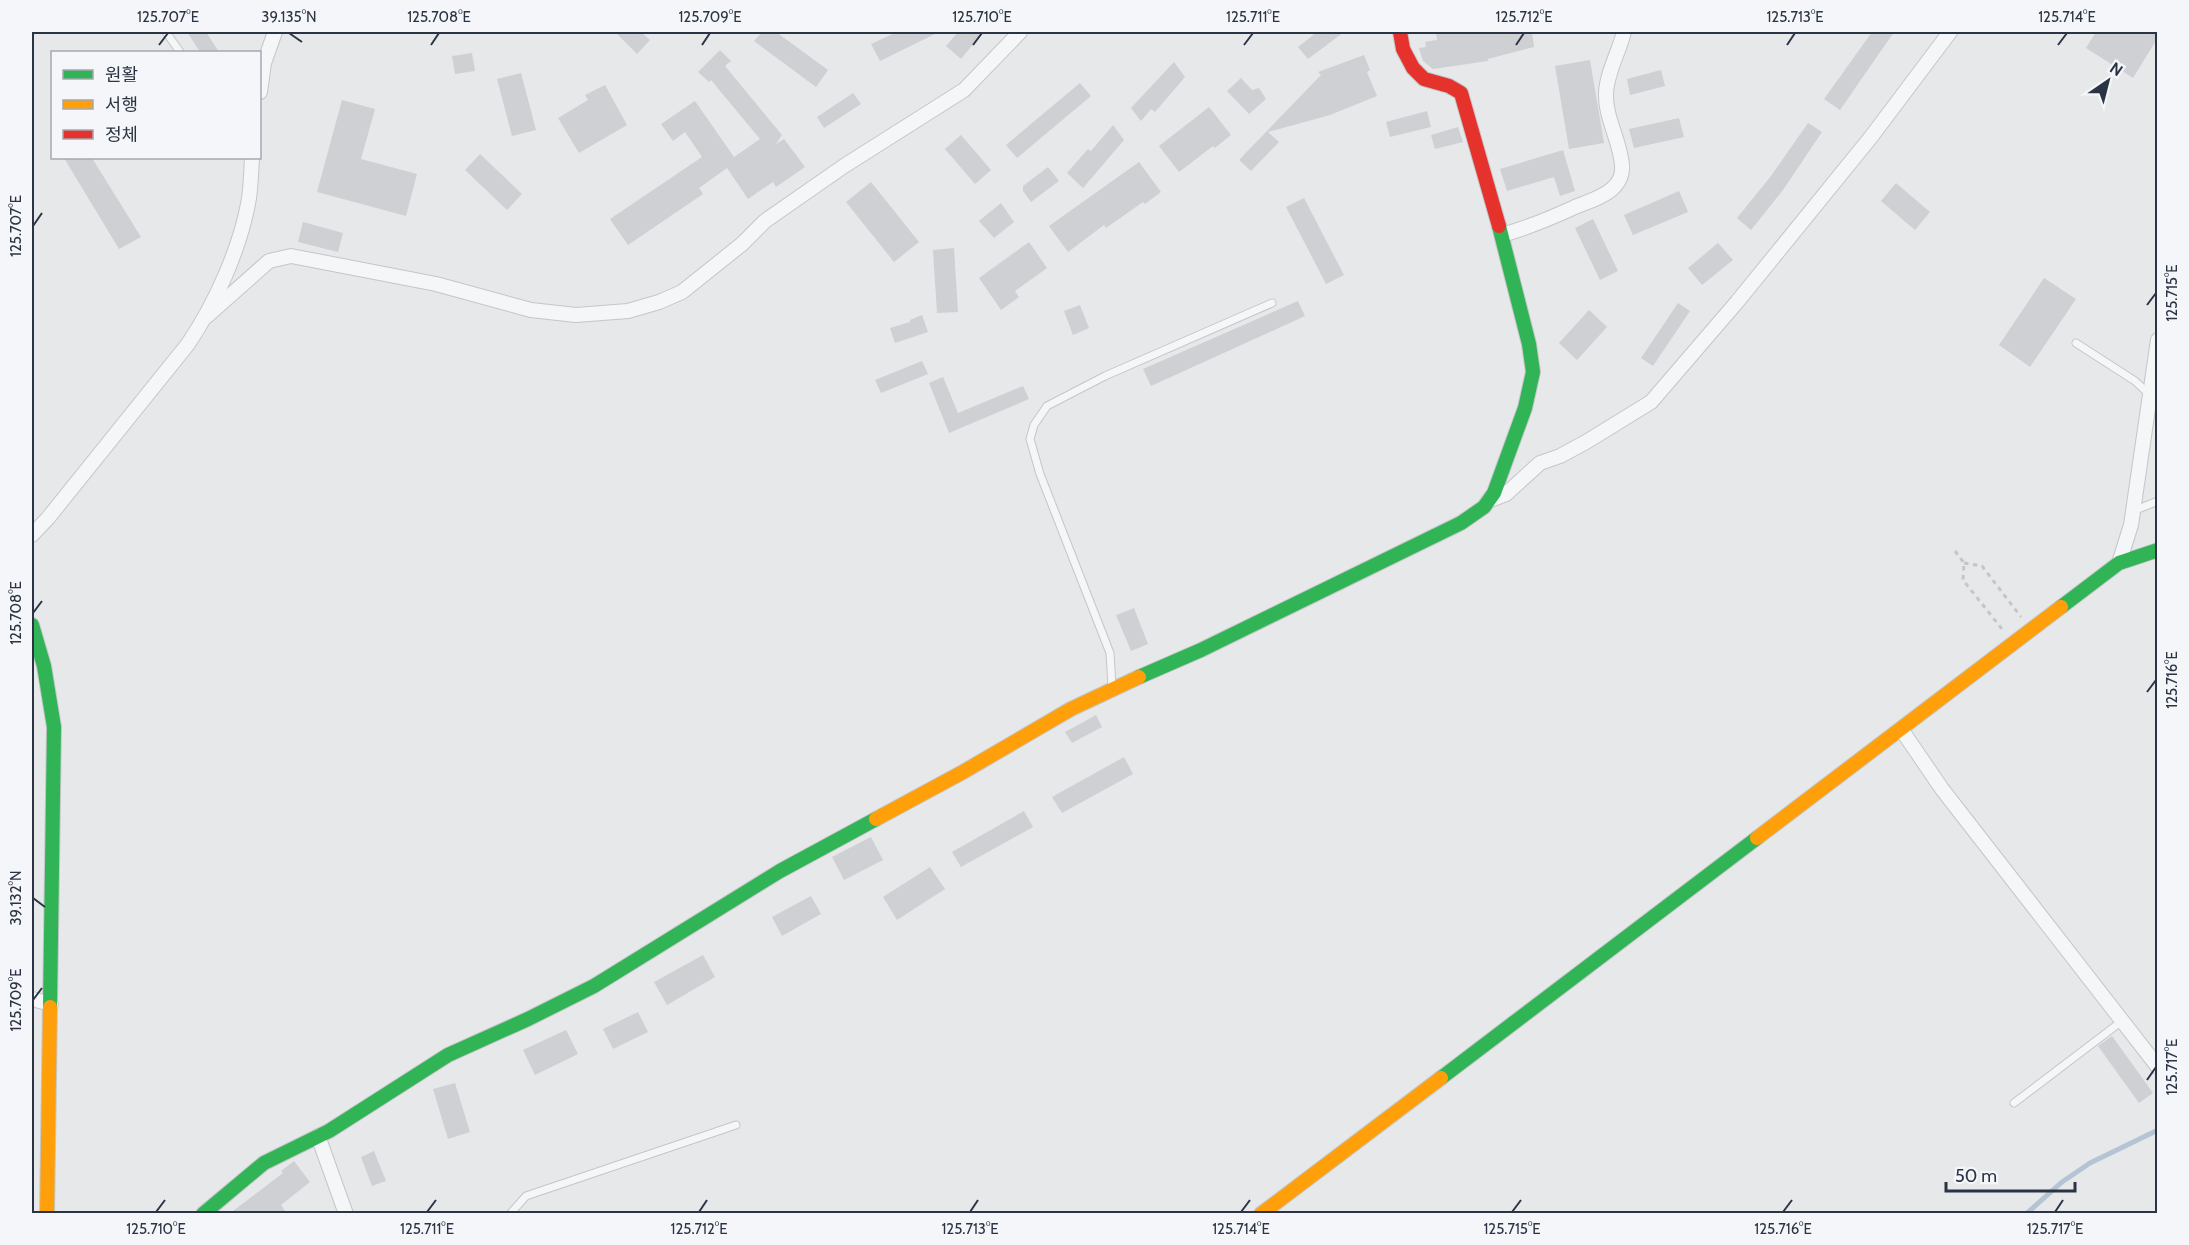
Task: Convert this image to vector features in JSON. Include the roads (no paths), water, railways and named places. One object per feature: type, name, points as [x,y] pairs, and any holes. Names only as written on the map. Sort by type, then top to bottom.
[{"type":"street","points":[[261,85],[264,63],[275,32]]},
{"type":"street","points":[[32,536],[173,362],[207,316],[268,261],[291,256],[436,284],[531,310],[576,315],[628,311],[659,302],[682,292],[742,244],[765,221],[844,166],[964,90],[1020,32]]},
{"type":"street","points":[[203,1214],[264,1163],[329,1131],[448,1055],[594,986],[780,871],[963,772],[1071,709],[1201,650],[1461,523],[1484,507],[1494,493],[1526,408],[1533,372],[1529,344],[1502,235],[1461,93],[1449,86],[1424,79],[1413,68],[1404,49],[1400,32]]},
{"type":"street","points":[[1502,235],[1524,229],[1593,200],[1616,185],[1622,175],[1622,165],[1608,116],[1606,96],[1607,82],[1624,32]]},
{"type":"street","points":[[1488,501],[1506,494],[1540,463],[1560,456],[1586,442],[1651,402],[1737,302],[1871,137],[1950,32]]},
{"type":"street","points":[[207,316],[237,243],[248,203],[252,159]]},
{"type":"street","points":[[2119,563],[2131,525],[2153,386],[2157,340]]},
{"type":"street","points":[[1261,1214],[2119,563],[2157,550]]},
{"type":"street","points":[[32,625],[44,666],[54,727],[47,1214]]},
{"type":"street","points":[[1901,729],[1942,789],[2157,1067]]},
{"type":"street","points":[[32,999],[51,1004]]},
{"type":"street","points":[[318,1136],[346,1214]]},
{"type":"lane","points":[[166,32],[179,51]]},
{"type":"lane","points":[[1113,689],[1110,653],[1040,474],[1030,439],[1034,425],[1047,406],[1105,376],[1272,303]]},
{"type":"lane","points":[[2076,343],[2135,381],[2153,386]]},
{"type":"lane","points":[[2133,511],[2157,501]]},
{"type":"lane","points":[[2013,1103],[2122,1021]]},
{"type":"lane","points":[[510,1214],[526,1196],[736,1125]]},
{"type":"waterway","points":[[2026,1214],[2062,1182],[2090,1163],[2158,1130]]}]
